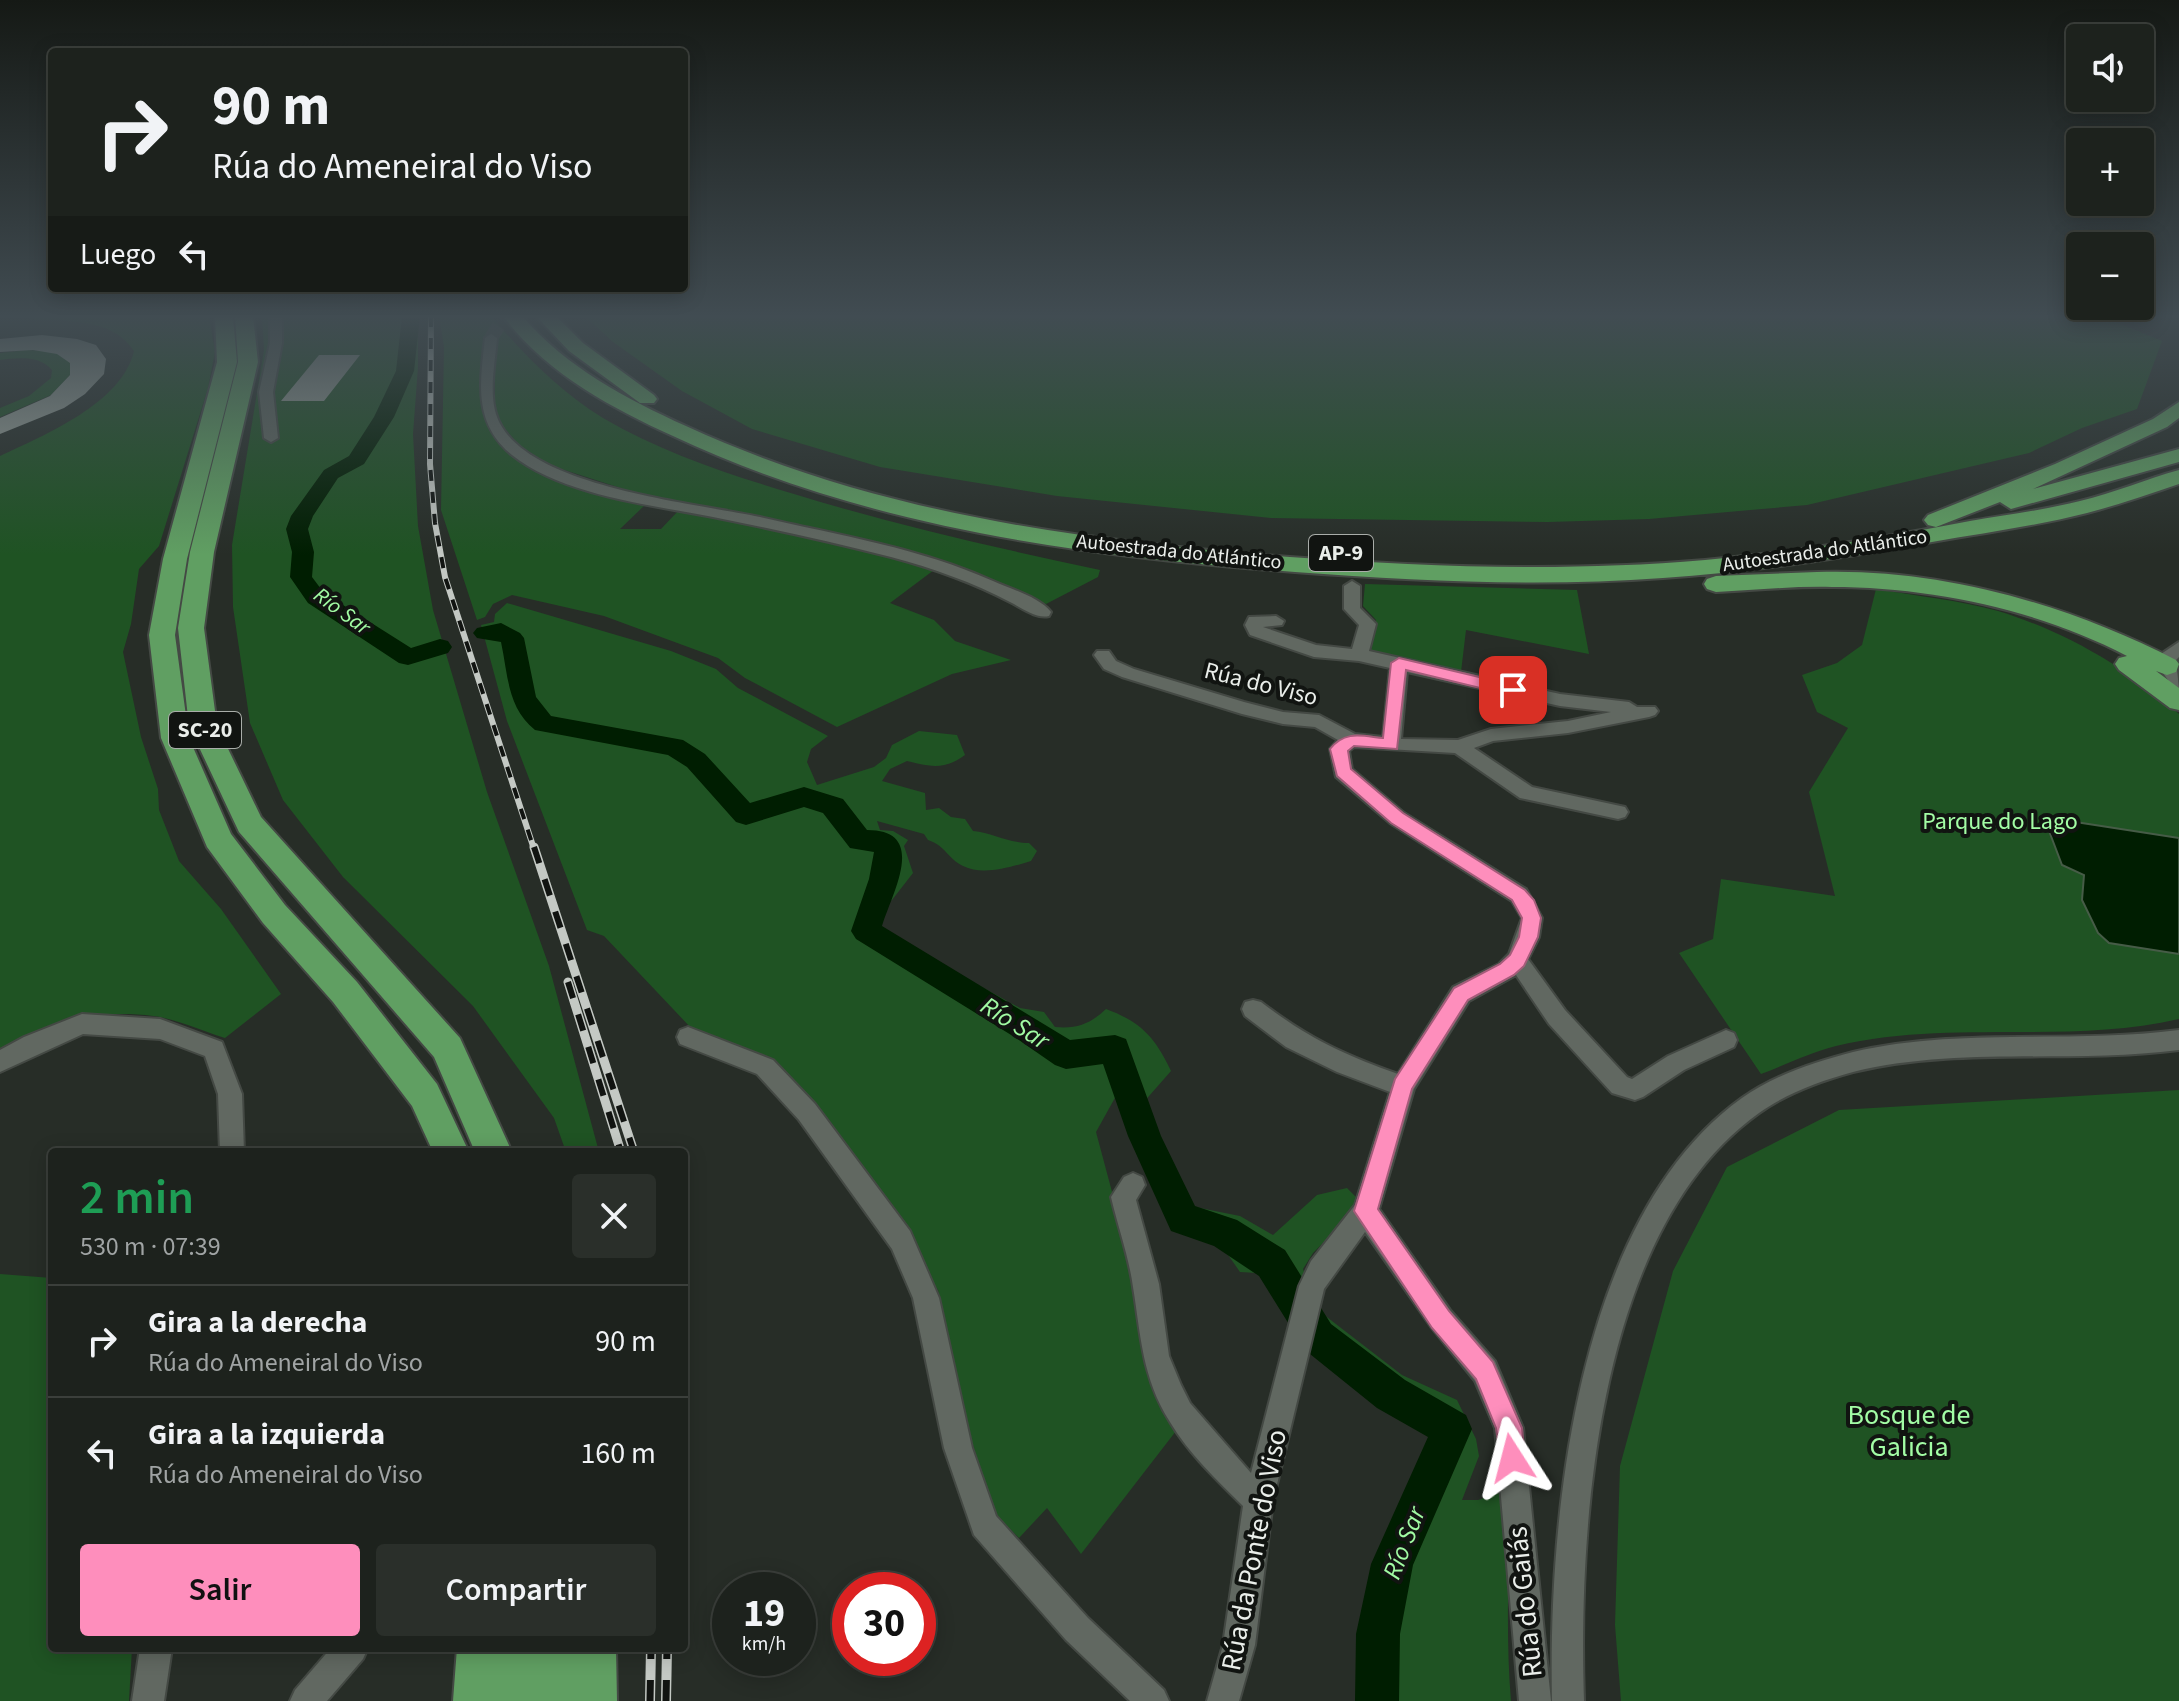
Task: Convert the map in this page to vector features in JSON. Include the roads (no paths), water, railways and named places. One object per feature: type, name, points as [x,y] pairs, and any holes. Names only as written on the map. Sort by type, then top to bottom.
[{"type":"highway","name":"SC-20","points":[[218,395],[175,559],[162,635],[175,738],[218,839],[274,914],[345,992],[425,1095],[449,1148]]},
{"type":"highway","name":"SC-20","points":[[240,395],[202,552],[191,628],[203,726],[249,824],[448,1049],[464,1091],[492,1148]]},
{"type":"highway","name":"Autoestrada do Atlántico","points":[[606,395],[698,442],[768,470],[851,497],[977,526],[1235,560],[1466,574],[1706,568],[1817,554],[2093,505],[2179,477]]},
{"type":"highway","name":"Autoestrada do Atlántico","points":[[642,395],[713,433],[783,460],[916,500],[1053,525],[1236,547],[1358,554],[1505,557],[1710,550],[1810,539],[1936,520],[2113,476],[2179,455]]},
{"type":"highway","points":[[1936,520],[2063,469],[2160,423],[2179,408]]},
{"type":"highway","points":[[1466,574],[1690,585],[1834,579],[1900,584],[2053,617],[2107,635],[2175,666]]},
{"type":"highway","points":[[1984,600],[2110,653],[2179,701]]},
{"type":"highway","points":[[448,1049],[473,1072],[487,1091],[515,1148]]},
{"type":"highway","points":[[477,1701],[480,1652]]},
{"type":"highway","points":[[513,1701],[515,1652]]},
{"type":"highway","points":[[555,1652],[579,1700]]},
{"type":"highway","points":[[579,1700],[592,1652]]},
{"type":"street","points":[[266,395],[271,438]]},
{"type":"street","points":[[489,395],[488,412],[496,432],[515,452],[557,472],[655,503],[740,517],[917,559],[957,572],[1043,612]]},
{"type":"street","points":[[1352,586],[1352,609],[1368,624],[1359,655]]},
{"type":"street","points":[[1276,621],[1255,621],[1253,625],[1256,631],[1314,651],[1399,663],[1391,745]]},
{"type":"street","name":"Rúa do Viso","points":[[1103,655],[1110,665],[1128,673],[1242,708],[1283,718],[1319,721],[1351,740],[1391,745],[1459,747],[1491,735],[1568,727],[1649,711],[1560,700],[1399,663]]},
{"type":"street","points":[[1351,740],[1339,749],[1343,772],[1397,818],[1519,895],[1532,918],[1528,937],[1517,960],[1507,970],[1461,994],[1403,1086],[1366,1211]]},
{"type":"street","points":[[1459,747],[1527,793],[1618,812]]},
{"type":"street","points":[[1517,960],[1557,1017],[1620,1086],[1635,1090],[1676,1063],[1726,1040]]},
{"type":"street","points":[[1253,1009],[1294,1040],[1345,1065],[1403,1086]]},
{"type":"street","points":[[0,1062],[32,1044],[82,1024],[160,1029],[207,1046],[214,1049],[230,1094],[232,1148]]},
{"type":"street","points":[[688,1037],[765,1067],[807,1112],[901,1240],[926,1298],[958,1448],[984,1525],[1077,1629],[1153,1701]]},
{"type":"street","points":[[1568,1701],[1566,1600],[1570,1528],[1586,1411],[1604,1348],[1638,1255],[1664,1205],[1702,1150],[1749,1107],[1806,1077],[1890,1054],[2137,1046],[2179,1040]]},
{"type":"street","points":[[1133,1185],[1123,1197],[1146,1284],[1155,1356],[1180,1413],[1220,1463],[1258,1501]]},
{"type":"street","name":"Rúa da Ponte do Viso","points":[[1223,1701],[1239,1645],[1258,1501],[1318,1273],[1366,1211]]},
{"type":"street","name":"Rúa do Gaiás","points":[[1366,1211],[1441,1319],[1485,1371],[1509,1428],[1535,1701]]},
{"type":"street","points":[[148,1701],[155,1652]]},
{"type":"street","points":[[306,1701],[349,1652]]},
{"type":"waterway","name":"Río Sar","points":[[394,395],[357,460],[331,474],[302,516],[297,529],[303,552],[301,577],[316,598],[408,657],[440,647]]},
{"type":"waterway","name":"Río Sar","points":[[485,633],[501,631],[512,638],[520,686],[528,708],[544,724],[674,747],[696,760],[746,815],[804,797],[833,806],[860,841],[878,841],[888,847],[884,879],[866,931],[1066,1055],[1115,1049],[1144,1136],[1183,1219],[1224,1232],[1272,1263],[1318,1337],[1391,1394],[1452,1429],[1392,1564],[1378,1634],[1377,1701]]},
{"type":"railway","points":[[430,395],[430,464],[435,523],[445,577],[534,849]]},
{"type":"railway","points":[[534,847],[633,1148]]},
{"type":"railway","points":[[568,982],[620,1148]]},
{"type":"railway","points":[[650,1701],[651,1652]]},
{"type":"railway","points":[[666,1701],[667,1652]]},
{"type":"park label","name":"Parque do Lago","points":[[2000,821]]},
{"type":"park label","name":"Bosque de Galicia","points":[[1909,1431]]}]
